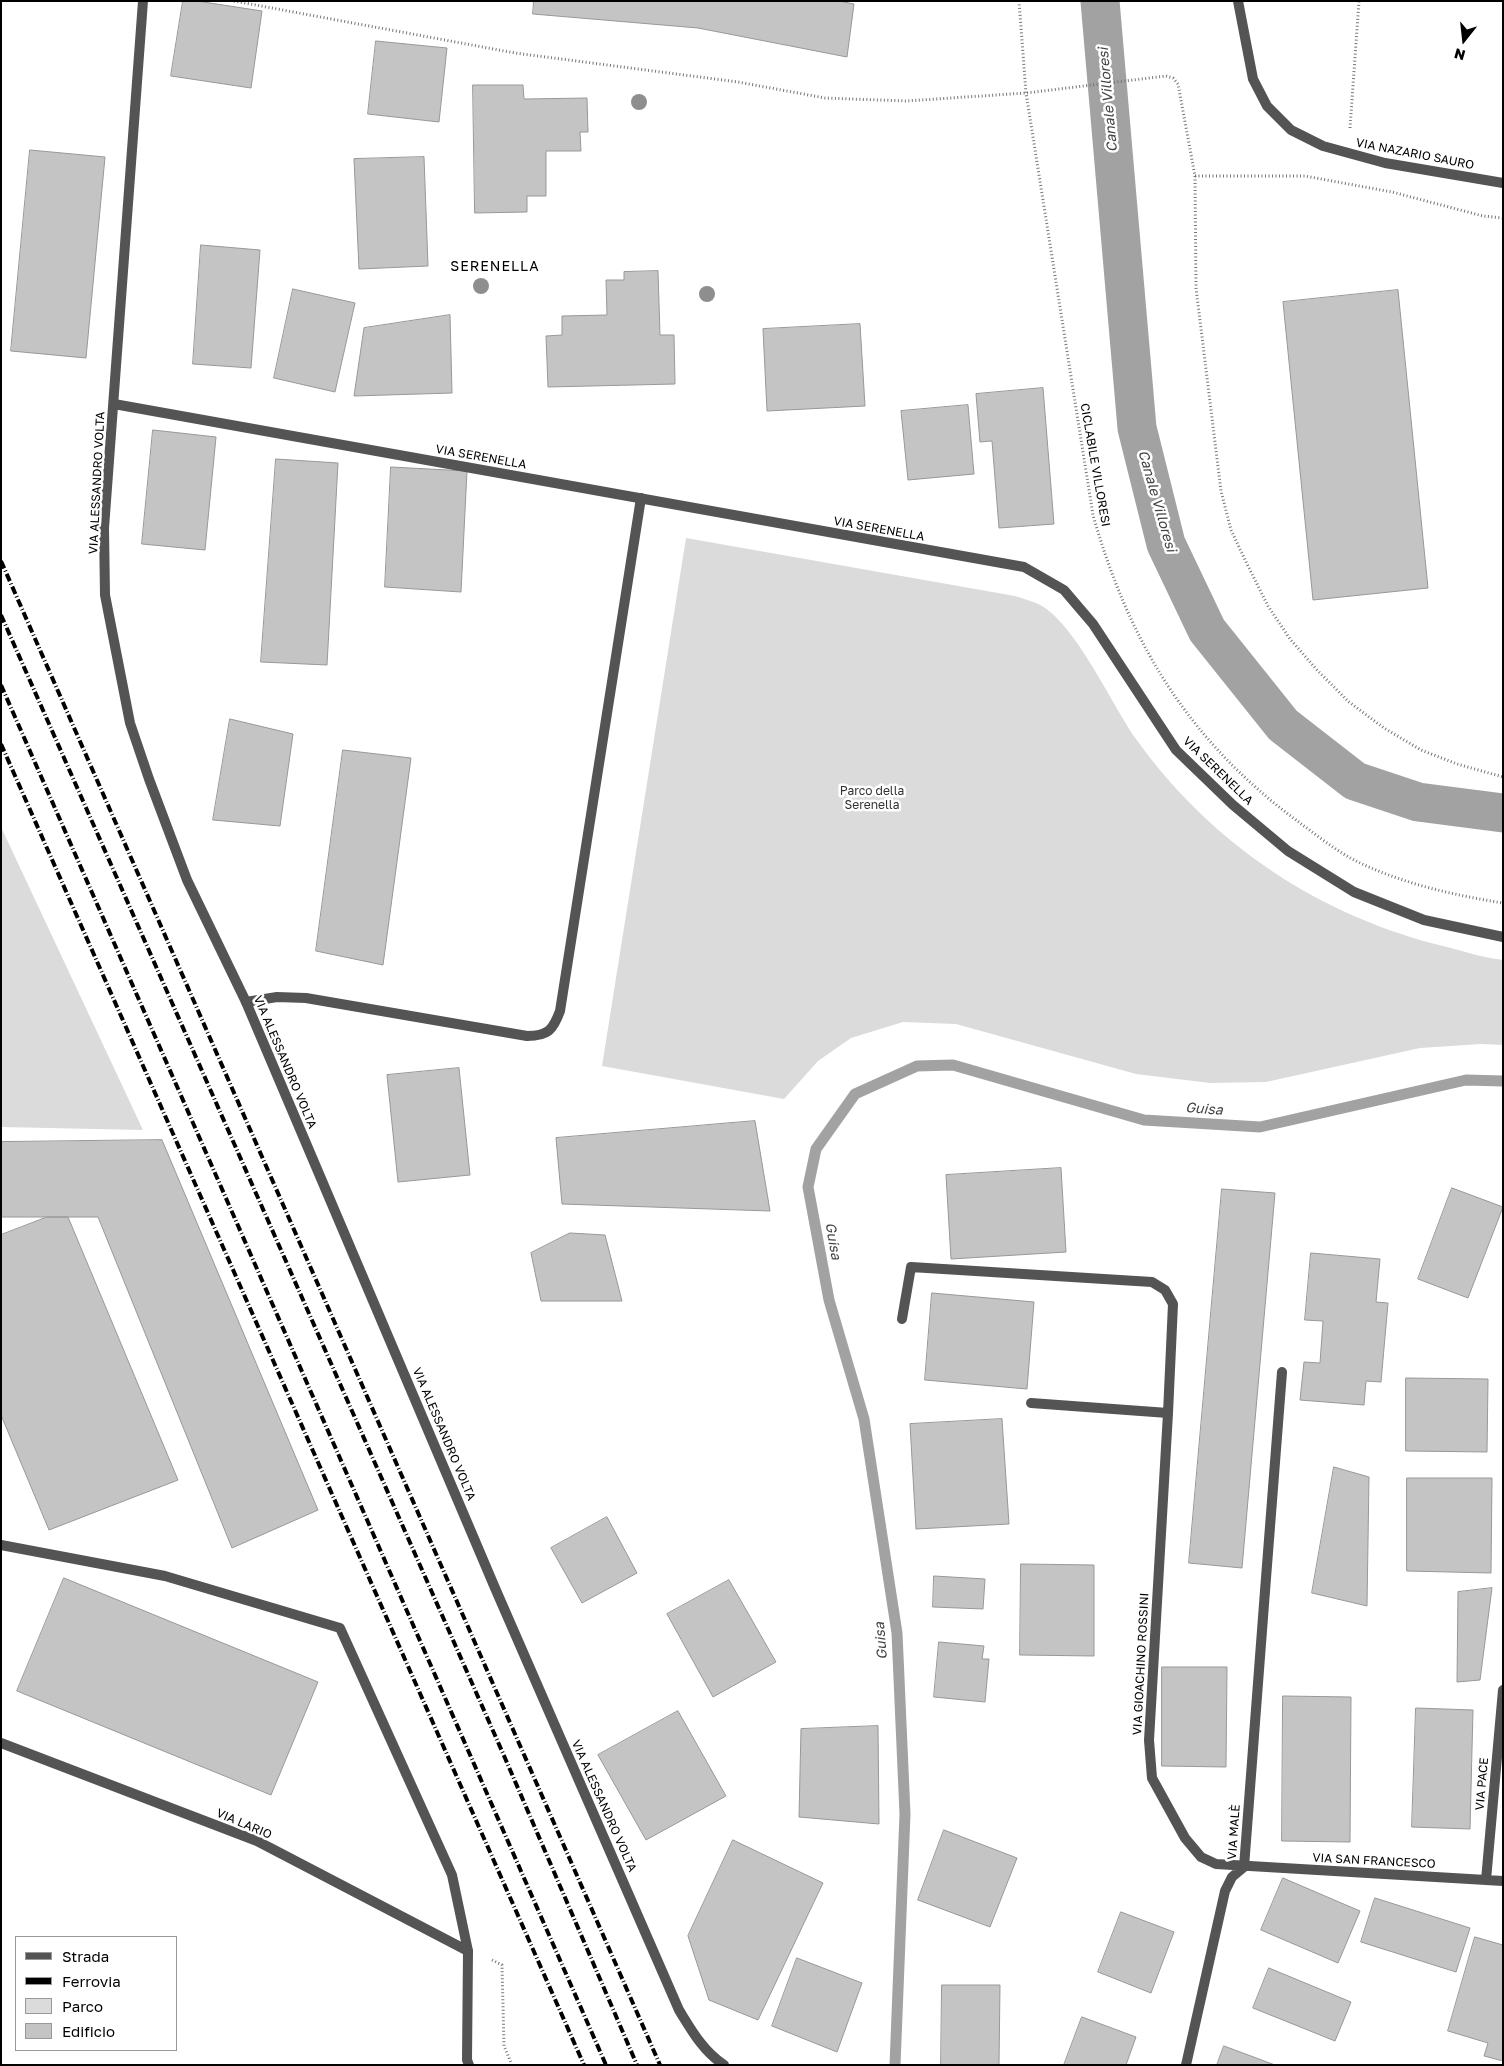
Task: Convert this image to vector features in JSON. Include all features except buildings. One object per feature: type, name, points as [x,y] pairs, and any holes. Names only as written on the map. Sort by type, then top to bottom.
[{"type":"street","name":"VIA ALESSANDRO VOLTA","points":[[143,1],[104,528],[105,595],[130,723],[187,880],[246,1002],[496,1588],[679,2010],[695,2036],[710,2055],[724,2065]]},
{"type":"street","name":"VIA NAZARIO SAURO","points":[[1238,1],[1246,48],[1256,87],[1267,106],[1291,130],[1323,146],[1385,163],[1503,183]]},
{"type":"street","name":"VIA SERENELLA","points":[[114,404],[1024,567],[1064,590],[1093,624],[1176,750],[1234,805],[1288,852],[1354,892],[1424,920],[1503,937]]},
{"type":"street","points":[[246,1002],[277,997],[306,998],[527,1036],[542,1036],[555,1026],[560,1011],[640,498]]},
{"type":"street","name":"VIA GIOACHINO ROSSINI","points":[[902,1319],[911,1267],[1152,1282],[1165,1290],[1173,1304],[1149,1740],[1152,1778],[1185,1838],[1201,1857],[1216,1864],[1244,1867]]},
{"type":"street","name":"VIA MALÈ","points":[[1186,2065],[1225,1890],[1232,1877],[1244,1867],[1282,1372]]},
{"type":"street","points":[[1031,1403],[1168,1413]]},
{"type":"street","points":[[1,1545],[165,1576],[340,1628],[452,1875],[468,1951],[467,2060],[469,2065]]},
{"type":"street","name":"VIA PACE","points":[[1486,1880],[1503,1690]]},
{"type":"street","name":"VIA LARIO","points":[[1,1743],[257,1841],[468,1951]]},
{"type":"street","name":"VIA SAN FRANCESCO","points":[[1244,1867],[1503,1881]]},
{"type":"path","points":[[234,1],[515,53],[738,82],[825,98],[906,101],[1034,92],[1166,76],[1173,78],[1178,84],[1195,176],[1196,288],[1221,492],[1231,530],[1268,606],[1290,639],[1349,702],[1384,728],[1421,750],[1457,764],[1503,777]]},
{"type":"path","name":"CICLABILE VILLORESI","points":[[1019,1],[1026,92],[1093,515],[1105,559],[1124,605],[1150,657],[1175,697],[1205,738],[1273,802],[1319,837],[1357,861],[1401,879],[1453,894],[1503,903]]},
{"type":"path","points":[[1350,132],[1359,1]]},
{"type":"path","points":[[1195,176],[1305,176],[1392,192],[1483,216],[1503,218]]},
{"type":"path","points":[[468,1951],[502,1965],[504,2046],[512,2065]]},
{"type":"green space","name":"Parco della Serenella","points":[[686,538],[1015,596],[1040,605],[1053,615],[1079,646],[1126,724],[1166,777],[1199,812],[1235,843],[1273,872],[1313,896],[1356,917],[1401,934],[1475,955],[1503,960],[1503,1045],[1481,1044],[1420,1048],[1266,1082],[1210,1083],[1136,1074],[956,1024],[903,1022],[851,1038],[818,1061],[784,1099],[602,1066]]},
{"type":"green space","points":[[1,827],[143,1130],[1,1127]]},
{"type":"waterway","name":"Canale Villoresi","points":[[1100,1],[1137,428],[1166,544],[1207,630],[1283,725],[1355,781],[1418,802],[1503,813]]},
{"type":"waterway","name":"Guisa","points":[[895,2065],[905,1814],[897,1633],[864,1419],[829,1300],[808,1187],[816,1149],[855,1094],[917,1066],[953,1065],[1144,1120],[1260,1127],[1466,1080],[1503,1081]]},
{"type":"railway","points":[[1,561],[660,2065]]},
{"type":"railway","points":[[1,615],[505,1758],[637,2065]]},
{"type":"railway","points":[[1,685],[606,2065]]},
{"type":"railway","points":[[1,744],[584,2065]]},
{"type":"district","name":"SERENELLA","points":[[495,267]]}]
